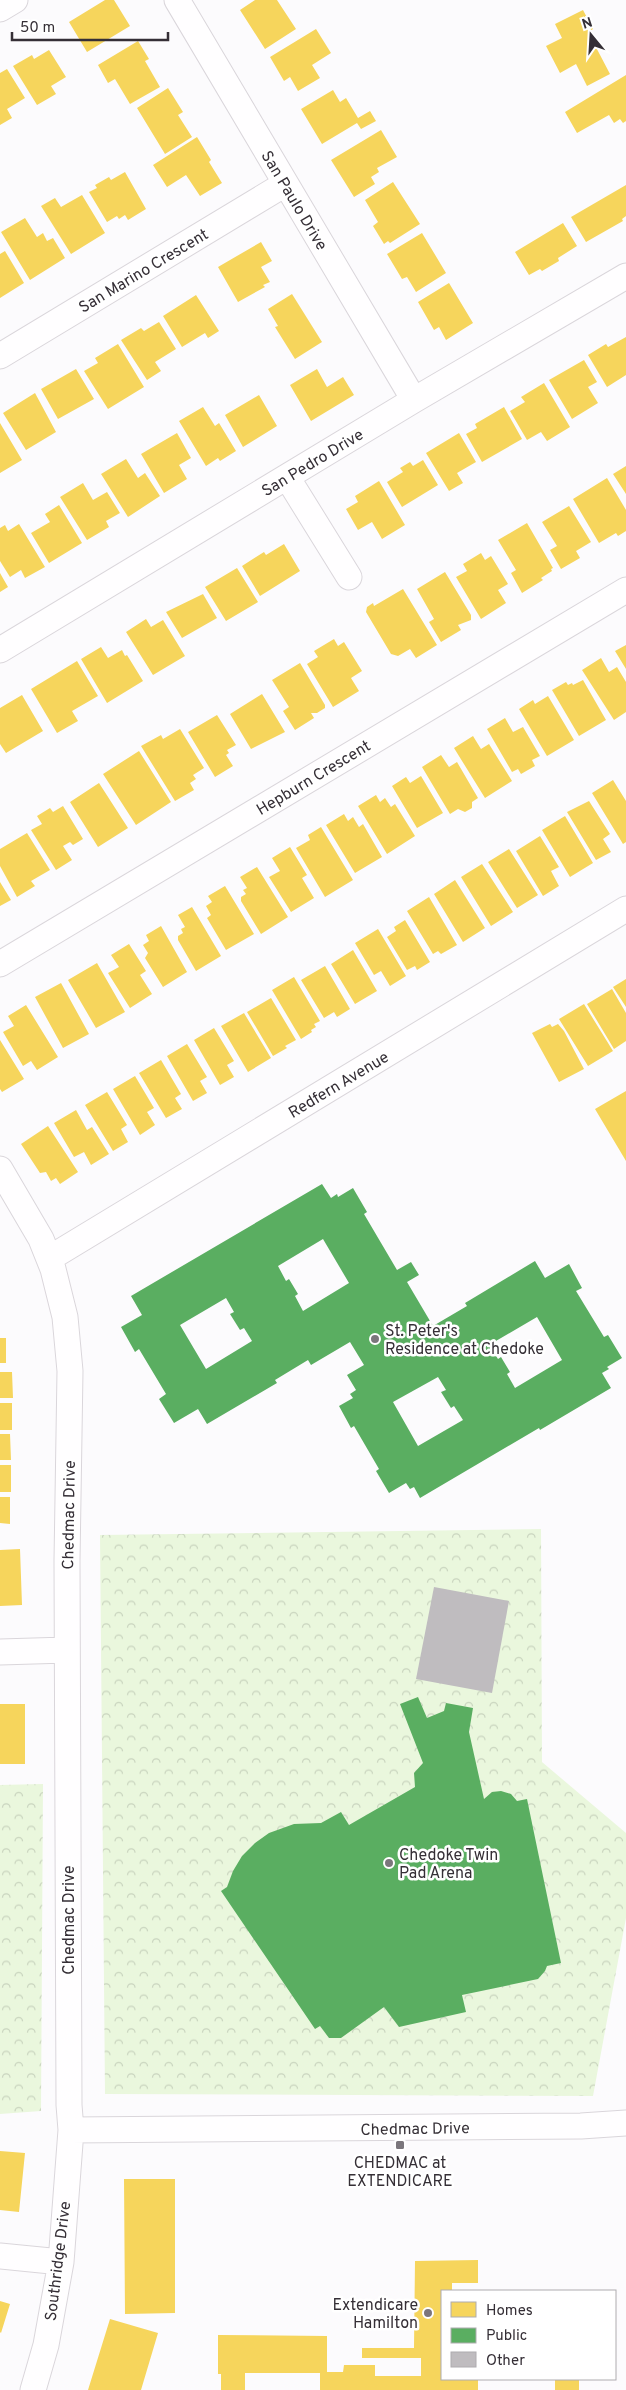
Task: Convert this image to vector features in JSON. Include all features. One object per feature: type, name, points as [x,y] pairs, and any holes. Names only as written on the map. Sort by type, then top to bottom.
[{"type":"street","points":[[0,9],[15,0]]},
{"type":"street","name":"San Paulo Drive","points":[[177,0],[414,400]]},
{"type":"street","name":"San Marino Crescent","points":[[0,356],[285,184]]},
{"type":"street","name":"San Pedro Drive","points":[[0,650],[414,400],[626,276]]},
{"type":"street","points":[[287,477],[349,577]]},
{"type":"street","name":"Hepburn Crescent","points":[[0,964],[626,590]]},
{"type":"street","name":"Redfern Avenue","points":[[50,1258],[626,909]]},
{"type":"street","name":"Chedmac Drive","points":[[0,1169],[50,1258],[65,1317],[70,1371],[67,1650],[71,2130],[581,2126],[626,2123]]},
{"type":"street","points":[[0,1652],[67,1650]]},
{"type":"street","name":"Southridge Drive","points":[[33,2390],[46,2345],[61,2262],[71,2130]]},
{"type":"street","points":[[0,2256],[61,2262]]},
{"type":"green space","points":[[541,1529],[542,1762],[626,1833],[626,1918],[593,2096],[105,2094],[100,1535]]},
{"type":"green space","points":[[43,1784],[41,2111],[0,2114],[0,1785]]},
{"type":"building: Homes","points":[[105,0],[114,0],[130,26],[87,52],[69,22]]},
{"type":"building: Homes","points":[[255,0],[277,0],[296,29],[265,49],[240,10]]},
{"type":"building: Homes","points":[[583,10],[593,29],[588,32],[610,74],[587,86],[576,64],[560,73],[546,46],[562,38],[555,24]]},
{"type":"building: Homes","points":[[316,29],[331,53],[312,65],[320,78],[298,91],[290,77],[284,81],[270,57]]},
{"type":"building: Homes","points":[[138,41],[149,59],[145,61],[160,87],[130,104],[115,79],[108,83],[98,65]]},
{"type":"building: Homes","points":[[49,50],[66,77],[51,86],[56,94],[37,105],[13,66],[32,55],[34,59]]},
{"type":"building: Homes","points":[[7,69],[25,98],[7,109],[12,118],[0,125],[0,73]]},
{"type":"building: Homes","points":[[626,75],[626,121],[623,123],[620,119],[614,123],[609,115],[577,133],[565,112]]},
{"type":"building: Homes","points":[[168,88],[183,112],[178,115],[192,137],[165,154],[137,108]]},
{"type":"building: Homes","points":[[333,90],[340,102],[346,98],[358,118],[370,111],[376,121],[361,129],[357,123],[322,144],[301,109]]},
{"type":"building: Homes","points":[[381,130],[397,157],[377,168],[379,172],[371,177],[375,184],[354,197],[331,160]]},
{"type":"building: Homes","points":[[197,137],[222,183],[200,196],[186,175],[167,187],[153,165]]},
{"type":"building: Homes","points":[[125,172],[146,209],[128,220],[125,215],[119,219],[117,216],[107,222],[89,192],[97,188],[95,185],[109,177],[111,180]]},
{"type":"building: Homes","points":[[393,182],[420,224],[390,243],[388,241],[384,244],[373,226],[378,222],[365,200]]},
{"type":"building: Homes","points":[[626,185],[626,216],[622,219],[623,221],[586,242],[571,217]]},
{"type":"building: Homes","points":[[82,195],[105,233],[71,254],[41,206],[55,198],[61,207]]},
{"type":"building: Homes","points":[[25,218],[37,237],[43,233],[47,241],[53,238],[65,258],[30,280],[1,232]]},
{"type":"building: Homes","points":[[563,223],[577,246],[558,258],[559,261],[542,271],[540,269],[529,275],[515,252]]},
{"type":"building: Homes","points":[[422,233],[446,273],[416,292],[407,277],[402,279],[387,254]]},
{"type":"building: Homes","points":[[261,242],[272,261],[261,267],[270,282],[263,285],[265,287],[238,302],[218,267]]},
{"type":"building: Homes","points":[[5,251],[24,283],[0,298],[0,254]]},
{"type":"building: Homes","points":[[449,283],[473,323],[446,340],[439,327],[434,330],[418,302]]},
{"type":"building: Homes","points":[[292,294],[322,342],[295,359],[275,327],[278,326],[268,309]]},
{"type":"building: Homes","points":[[196,295],[219,331],[208,338],[205,333],[182,347],[163,316]]},
{"type":"building: Homes","points":[[159,322],[176,349],[155,362],[161,371],[147,380],[121,340],[141,328],[144,331]]},
{"type":"building: Homes","points":[[626,337],[626,375],[607,387],[588,355],[606,344],[608,347]]},
{"type":"building: Homes","points":[[118,344],[144,387],[108,409],[84,371],[98,363],[95,358]]},
{"type":"building: Homes","points":[[584,360],[597,382],[588,387],[598,403],[572,419],[549,380]]},
{"type":"building: Homes","points":[[76,369],[94,399],[58,419],[41,389]]},
{"type":"building: Homes","points":[[317,369],[327,387],[343,377],[354,395],[311,421],[290,385]]},
{"type":"building: Homes","points":[[544,383],[570,427],[547,441],[541,432],[527,440],[510,411],[525,402],[521,397]]},
{"type":"building: Homes","points":[[35,393],[56,432],[26,450],[3,413]]},
{"type":"building: Homes","points":[[259,395],[277,426],[243,447],[225,415]]},
{"type":"building: Homes","points":[[203,407],[215,426],[219,423],[236,451],[220,461],[218,458],[206,466],[179,421]]},
{"type":"building: Homes","points":[[504,407],[522,439],[482,462],[466,434],[477,428],[475,424]]},
{"type":"building: Homes","points":[[0,423],[22,460],[0,473]]},
{"type":"building: Homes","points":[[177,433],[191,458],[179,465],[187,479],[164,493],[141,454]]},
{"type":"building: Homes","points":[[459,433],[476,462],[457,473],[463,483],[449,491],[426,453]]},
{"type":"building: Homes","points":[[126,459],[138,478],[145,473],[160,496],[128,517],[101,474]]},
{"type":"building: Homes","points":[[423,460],[438,485],[402,507],[387,482],[403,472],[400,468],[410,462],[413,466]]},
{"type":"building: Homes","points":[[626,466],[626,494],[613,474]]},
{"type":"building: Homes","points":[[607,478],[626,510],[626,531],[618,536],[616,533],[599,543],[573,499]]},
{"type":"building: Homes","points":[[379,481],[405,525],[382,539],[372,522],[358,530],[346,509],[358,502],[355,496]]},
{"type":"building: Homes","points":[[83,483],[93,500],[107,492],[120,513],[106,521],[109,527],[87,540],[60,497]]},
{"type":"building: Homes","points":[[59,505],[82,543],[49,563],[31,533],[50,522],[45,514]]},
{"type":"building: Homes","points":[[569,506],[591,542],[576,551],[580,558],[561,569],[550,550],[557,546],[542,522]]},
{"type":"building: Homes","points":[[527,523],[553,568],[551,569],[552,571],[541,578],[543,580],[522,593],[511,573],[516,570],[498,540]]},
{"type":"building: Homes","points":[[19,524],[45,567],[25,578],[21,570],[10,577],[0,561],[0,528],[5,525],[8,531]]},
{"type":"building: Homes","points":[[284,544],[300,571],[260,596],[242,566],[264,552],[266,555]]},
{"type":"building: Homes","points":[[481,553],[485,560],[491,556],[508,584],[498,590],[506,603],[481,619],[456,577],[467,571],[463,564]]},
{"type":"building: Homes","points":[[237,568],[258,602],[226,621],[205,587]]},
{"type":"building: Homes","points":[[445,572],[471,615],[471,620],[458,625],[461,630],[441,642],[429,622],[434,619],[417,589]]},
{"type":"building: Homes","points":[[0,573],[8,587],[0,592]]},
{"type":"building: Homes","points":[[403,589],[437,645],[416,658],[410,649],[398,656],[391,654],[366,612],[367,607],[373,603],[374,606]]},
{"type":"building: Homes","points":[[203,594],[217,618],[182,638],[166,612]]},
{"type":"building: Homes","points":[[146,619],[151,627],[163,620],[185,656],[153,675],[126,632]]},
{"type":"building: Homes","points":[[334,639],[338,646],[344,642],[362,671],[351,678],[359,691],[333,707],[307,664],[318,657],[314,651]]},
{"type":"building: Homes","points":[[626,645],[626,669],[615,651]]},
{"type":"building: Homes","points":[[101,647],[108,658],[122,650],[143,681],[107,703],[81,659]]},
{"type":"building: Homes","points":[[601,658],[609,672],[617,667],[626,682],[626,712],[614,720],[582,670]]},
{"type":"building: Homes","points":[[77,661],[98,696],[72,711],[78,721],[57,733],[31,689]]},
{"type":"building: Homes","points":[[300,663],[325,708],[317,713],[311,713],[314,718],[295,730],[283,711],[289,707],[272,680]]},
{"type":"building: Homes","points":[[583,680],[606,720],[579,736],[552,690],[566,682],[568,685],[572,683],[573,685]]},
{"type":"building: Homes","points":[[262,694],[285,732],[251,749],[230,714]]},
{"type":"building: Homes","points":[[22,695],[43,731],[6,753],[0,744],[0,708]]},
{"type":"building: Homes","points":[[548,696],[574,740],[547,756],[519,709],[533,700],[535,704]]},
{"type":"building: Homes","points":[[217,715],[236,745],[227,750],[229,753],[226,755],[233,766],[215,777],[188,732]]},
{"type":"building: Homes","points":[[505,718],[513,732],[523,727],[540,756],[532,760],[535,766],[521,774],[518,769],[512,772],[487,729]]},
{"type":"building: Homes","points":[[180,729],[204,768],[193,775],[196,779],[190,783],[194,790],[175,801],[141,746],[161,735],[163,739]]},
{"type":"building: Homes","points":[[473,736],[481,749],[489,744],[512,781],[485,798],[454,748]]},
{"type":"building: Homes","points":[[139,751],[171,802],[136,825],[103,774]]},
{"type":"building: Homes","points":[[441,755],[449,767],[457,762],[478,798],[472,802],[472,808],[465,812],[458,809],[450,814],[422,767]]},
{"type":"building: Homes","points":[[421,776],[443,813],[417,828],[392,786],[406,777],[410,783]]},
{"type":"building: Homes","points":[[613,780],[626,801],[626,842],[623,844],[592,793]]},
{"type":"building: Homes","points":[[99,783],[128,828],[98,847],[70,802]]},
{"type":"building: Homes","points":[[376,795],[380,802],[385,798],[391,807],[395,804],[415,836],[387,854],[358,806]]},
{"type":"building: Homes","points":[[589,801],[610,834],[603,839],[611,852],[596,860],[567,812]]},
{"type":"building: Homes","points":[[63,806],[83,839],[73,845],[70,842],[63,846],[72,860],[56,870],[31,830],[42,824],[37,816],[50,808],[53,812]]},
{"type":"building: Homes","points":[[344,814],[348,821],[353,817],[359,827],[363,824],[382,857],[355,873],[326,825]]},
{"type":"building: Homes","points":[[565,816],[593,863],[570,877],[542,830]]},
{"type":"building: Homes","points":[[321,827],[353,880],[325,897],[296,848],[310,840],[308,835]]},
{"type":"building: Homes","points":[[27,833],[50,870],[31,881],[35,886],[17,897],[0,866],[0,849]]},
{"type":"building: Homes","points":[[540,836],[559,867],[551,871],[559,886],[543,896],[516,851]]},
{"type":"building: Homes","points":[[290,847],[307,875],[302,878],[314,898],[291,912],[269,877],[280,871],[272,858]]},
{"type":"building: Homes","points":[[509,849],[538,895],[517,908],[488,862]]},
{"type":"building: Homes","points":[[482,864],[513,912],[491,926],[461,877]]},
{"type":"building: Homes","points":[[257,867],[288,917],[261,934],[241,901],[241,897],[246,894],[243,890],[247,888],[240,877]]},
{"type":"building: Homes","points":[[455,880],[485,928],[463,942],[434,894]]},
{"type":"building: Homes","points":[[0,882],[11,900],[0,906]]},
{"type":"building: Homes","points":[[225,886],[254,934],[226,950],[207,918],[211,915],[206,906],[212,902],[208,896]]},
{"type":"building: Homes","points":[[429,897],[457,945],[441,954],[438,951],[433,954],[407,911]]},
{"type":"building: Homes","points":[[192,907],[221,956],[196,971],[178,940],[178,936],[183,933],[181,929],[185,927],[178,915]]},
{"type":"building: Homes","points":[[405,920],[430,962],[417,970],[415,966],[407,970],[387,937],[396,931],[394,927]]},
{"type":"building: Homes","points":[[161,926],[187,972],[163,987],[145,958],[148,953],[143,945],[149,941],[146,935]]},
{"type":"building: Homes","points":[[378,929],[406,976],[390,986],[381,971],[374,975],[355,943]]},
{"type":"building: Homes","points":[[129,944],[146,971],[140,975],[152,994],[130,1008],[108,973],[119,967],[111,955]]},
{"type":"building: Homes","points":[[353,950],[377,991],[355,1004],[331,964]]},
{"type":"building: Homes","points":[[97,963],[125,1012],[96,1028],[68,980]]},
{"type":"building: Homes","points":[[325,966],[350,1009],[337,1017],[334,1012],[324,1018],[301,980]]},
{"type":"building: Homes","points":[[294,977],[320,1021],[314,1024],[316,1027],[311,1030],[312,1032],[301,1039],[272,990]]},
{"type":"building: Homes","points":[[626,979],[626,1007],[613,987]]},
{"type":"building: Homes","points":[[61,983],[89,1034],[63,1048],[35,997]]},
{"type":"building: Homes","points":[[612,989],[626,1013],[626,1041],[614,1049],[587,1004]]},
{"type":"building: Homes","points":[[271,998],[296,1040],[273,1056],[247,1012]]},
{"type":"building: Homes","points":[[584,1004],[613,1051],[588,1066],[559,1019]]},
{"type":"building: Homes","points":[[26,1005],[58,1057],[37,1070],[31,1061],[23,1066],[3,1032],[14,1026],[8,1016]]},
{"type":"building: Homes","points":[[244,1013],[271,1058],[248,1072],[221,1026]]},
{"type":"building: Homes","points":[[550,1024],[552,1027],[558,1024],[564,1031],[584,1069],[559,1082],[532,1033]]},
{"type":"building: Homes","points":[[214,1028],[234,1061],[227,1065],[234,1077],[220,1085],[194,1040]]},
{"type":"building: Homes","points":[[0,1040],[24,1079],[2,1092],[0,1089]]},
{"type":"building: Homes","points":[[187,1044],[207,1077],[200,1081],[207,1093],[193,1101],[167,1056]]},
{"type":"building: Homes","points":[[161,1060],[181,1094],[175,1098],[182,1109],[166,1118],[139,1073]]},
{"type":"building: Homes","points":[[135,1076],[154,1108],[147,1112],[155,1125],[140,1135],[113,1089]]},
{"type":"building: Homes","points":[[626,1091],[626,1161],[595,1109]]},
{"type":"building: Homes","points":[[107,1092],[127,1125],[121,1129],[128,1142],[113,1151],[85,1105]]},
{"type":"building: Homes","points":[[76,1110],[87,1130],[92,1127],[109,1154],[91,1165],[84,1152],[74,1157],[54,1123]]},
{"type":"building: Homes","points":[[48,1126],[78,1172],[60,1184],[56,1178],[51,1181],[46,1172],[40,1173],[21,1144]]},
{"type":"building: Homes","points":[[0,1338],[6,1338],[6,1363],[0,1363]]},
{"type":"building: Homes","points":[[0,1372],[12,1372],[13,1398],[0,1398]]},
{"type":"building: Homes","points":[[0,1403],[12,1403],[12,1430],[0,1430]]},
{"type":"building: Homes","points":[[0,1434],[10,1434],[11,1460],[0,1460]]},
{"type":"building: Homes","points":[[0,1465],[11,1465],[11,1492],[0,1492]]},
{"type":"building: Homes","points":[[0,1497],[10,1497],[10,1524],[0,1523]]},
{"type":"building: Homes","points":[[20,1549],[22,1605],[0,1606],[0,1550]]},
{"type":"building: Homes","points":[[0,1704],[25,1704],[25,1764],[0,1764]]},
{"type":"building: Homes","points":[[0,2151],[25,2153],[19,2212],[0,2210]]},
{"type":"building: Homes","points":[[124,2179],[175,2179],[175,2313],[125,2314]]},
{"type":"building: Homes","name":"Extendicare Hamilton","points":[[478,2260],[478,2283],[452,2283],[452,2290],[441,2290],[441,2380],[478,2380],[478,2390],[320,2390],[320,2373],[245,2373],[245,2390],[221,2390],[221,2374],[218,2374],[218,2335],[327,2336],[327,2372],[343,2372],[344,2365],[375,2365],[375,2376],[421,2376],[421,2358],[362,2358],[362,2348],[414,2348],[415,2261]]},
{"type":"building: Homes","points":[[0,2301],[10,2304],[1,2333],[0,2332]]},
{"type":"building: Homes","points":[[110,2319],[158,2333],[141,2390],[88,2390]]},
{"type":"building: Homes","points":[[555,2380],[579,2380],[579,2390],[555,2390]]},
{"type":"building: Public","name":"St. Peter's Residence at Chedoke","points":[[322,1184],[331,1198],[337,1194],[338,1197],[353,1188],[367,1212],[364,1214],[397,1270],[411,1262],[419,1275],[407,1282],[433,1326],[467,1306],[465,1303],[535,1261],[545,1278],[569,1264],[582,1288],[576,1291],[604,1337],[608,1335],[622,1358],[607,1367],[609,1369],[602,1373],[611,1388],[420,1498],[414,1487],[410,1489],[406,1483],[389,1493],[376,1471],[379,1469],[354,1426],[351,1428],[339,1406],[353,1398],[350,1394],[356,1390],[347,1375],[364,1365],[350,1342],[311,1365],[308,1360],[275,1380],[277,1383],[207,1424],[198,1409],[174,1423],[159,1399],[166,1394],[139,1349],[135,1352],[121,1327],[142,1315],[131,1296]],"holes":[[[323,1239],[349,1283],[303,1311],[295,1296],[298,1294],[289,1279],[286,1281],[278,1266]],[[226,1298],[234,1312],[230,1314],[240,1330],[244,1328],[252,1341],[206,1369],[180,1325]],[[537,1317],[562,1360],[515,1388],[507,1374],[510,1372],[501,1357],[498,1359],[489,1345]],[[438,1377],[446,1390],[441,1392],[451,1408],[454,1406],[463,1420],[418,1446],[393,1402]]]},
{"type":"building: Public","name":"Chedoke Twin Pad Arena","points":[[418,1697],[427,1718],[444,1711],[446,1703],[473,1708],[469,1732],[484,1799],[492,1792],[501,1791],[511,1794],[517,1801],[527,1799],[561,1963],[547,1966],[538,1979],[462,1995],[466,2012],[399,2027],[384,2007],[341,2038],[329,2038],[320,2026],[315,2029],[221,1891],[227,1887],[233,1871],[242,1856],[269,1833],[294,1824],[321,1823],[341,1812],[349,1825],[415,1787],[414,1773],[423,1763],[400,1704]]},
{"type":"building: Other","points":[[434,1587],[509,1601],[492,1693],[416,1679]]},
{"type":"place","name":"St. Peter's Residence at Chedoke","points":[[375,1339]]},
{"type":"place","name":"Chedoke Twin Pad Arena","points":[[389,1863]]},
{"type":"place","name":"CHEDMAC at EXTENDICARE","points":[[400,2145]]},
{"type":"place","name":"Extendicare Hamilton","points":[[428,2313]]}]
